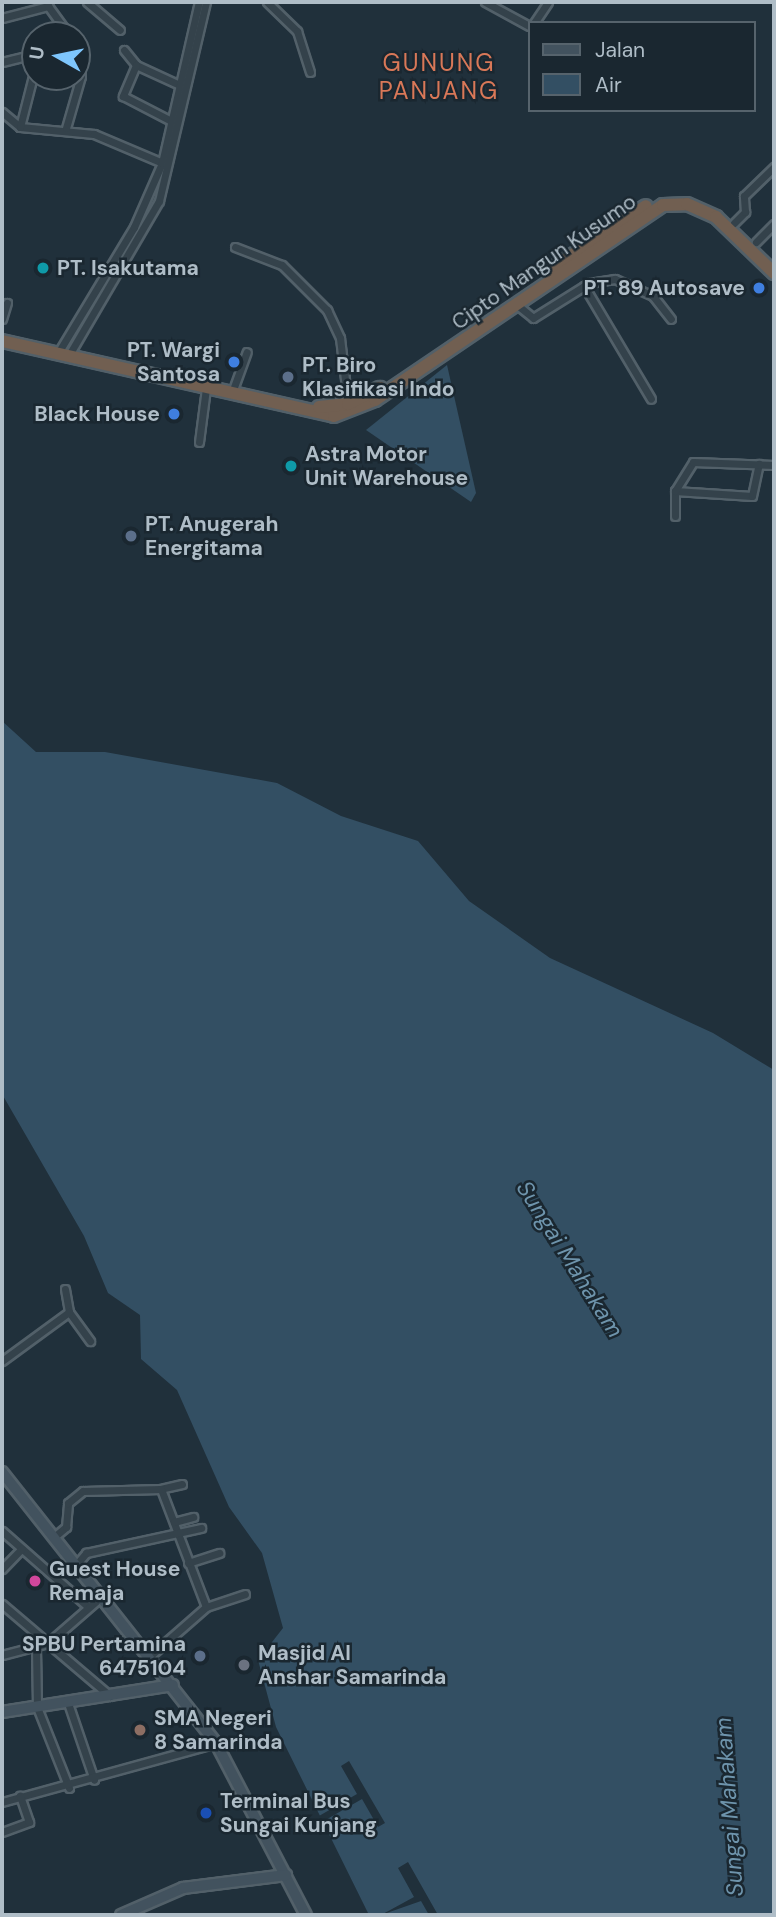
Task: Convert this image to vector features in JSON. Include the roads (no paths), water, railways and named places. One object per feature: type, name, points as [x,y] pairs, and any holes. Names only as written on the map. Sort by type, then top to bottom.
[{"type":"highway","name":"Cipto Mangun Kusumo","points":[[2,341],[65,351],[234,387],[308,406],[348,404],[649,204],[689,199],[734,223],[774,262]]},
{"type":"highway","name":"Cipto Mangun Kusumo","points":[[2,332],[303,413],[344,415],[516,304],[654,209],[673,203],[716,217],[774,272]]},
{"type":"main road","points":[[2,1472],[173,1685],[216,1743],[306,1915]]},
{"type":"main road","points":[[2,1712],[173,1685]]},
{"type":"main road","points":[[121,1915],[183,1888],[286,1875]]},
{"type":"street","points":[[87,2],[120,30]]},
{"type":"street","points":[[65,351],[148,222],[172,164],[181,124],[184,87],[199,2]]},
{"type":"street","points":[[65,351],[134,227],[162,163],[206,2]]},
{"type":"street","points":[[267,2],[297,31],[310,72]]},
{"type":"street","points":[[485,2],[528,23]]},
{"type":"street","points":[[532,21],[548,2]]},
{"type":"street","points":[[2,18],[48,6],[59,21]]},
{"type":"street","points":[[124,50],[136,65],[184,87]]},
{"type":"street","points":[[2,62],[21,57]]},
{"type":"street","points":[[136,65],[123,96],[172,122],[181,124]]},
{"type":"street","points":[[20,127],[29,91]]},
{"type":"street","points":[[66,128],[75,91]]},
{"type":"street","points":[[2,113],[20,127],[66,128],[162,163],[172,164]]},
{"type":"street","points":[[734,223],[745,212],[744,196],[774,167]]},
{"type":"street","points":[[756,242],[774,224]]},
{"type":"street","points":[[236,247],[282,265],[327,310],[340,338],[348,404]]},
{"type":"street","points":[[516,304],[533,318],[584,286],[615,279],[653,296],[671,319]]},
{"type":"street","points":[[584,286],[651,399]]},
{"type":"street","points":[[2,319],[8,303]]},
{"type":"street","points":[[234,387],[247,352]]},
{"type":"street","points":[[199,442],[206,388]]},
{"type":"street","points":[[676,516],[675,491],[693,462],[774,465]]},
{"type":"street","points":[[675,491],[752,496],[759,464]]},
{"type":"street","points":[[65,1289],[68,1312],[90,1341]]},
{"type":"street","points":[[2,1361],[68,1312]]},
{"type":"street","points":[[54,1537],[66,1527],[68,1503],[83,1491],[161,1489],[182,1484]]},
{"type":"street","points":[[161,1489],[206,1607]]},
{"type":"street","points":[[174,1522],[193,1517]]},
{"type":"street","points":[[76,1565],[86,1553],[179,1535],[201,1528]]},
{"type":"street","points":[[2,1531],[87,1606]]},
{"type":"street","points":[[2,1569],[21,1549]]},
{"type":"street","points":[[188,1563],[219,1553]]},
{"type":"street","points":[[150,1656],[206,1607],[245,1594]]},
{"type":"street","points":[[2,1655],[48,1643],[87,1606],[102,1596]]},
{"type":"street","points":[[4,1608],[110,1696]]},
{"type":"street","points":[[36,1648],[37,1707],[69,1788]]},
{"type":"street","points":[[68,1703],[94,1780]]},
{"type":"street","points":[[2,1802],[20,1796],[69,1788],[216,1743]]},
{"type":"street","points":[[2,1832],[29,1822],[20,1796]]},
{"type":"water","points":[[447,365],[476,493],[471,502],[366,430]]},
{"type":"water","name":"Sungai Mahakam","points":[[2,721],[36,752],[105,752],[277,783],[341,816],[418,841],[469,901],[550,958],[713,1033],[774,1070],[774,1915],[369,1915],[276,1727],[258,1660],[283,1628],[262,1553],[229,1507],[177,1390],[141,1359],[140,1315],[108,1293],[84,1236],[2,1094]]},
{"type":"place","name":"PT. Isakutama","points":[[43,268]]},
{"type":"place","name":"PT. 89 Autosave","points":[[759,288]]},
{"type":"place","name":"PT. Wargi Santosa","points":[[234,362]]},
{"type":"place","name":"PT. Biro Klasifikasi Indo","points":[[288,377]]},
{"type":"place","name":"Black House","points":[[174,414]]},
{"type":"place","name":"Astra Motor Unit Warehouse","points":[[291,466]]},
{"type":"place","name":"PT. Anugerah Energitama","points":[[131,536]]},
{"type":"place","name":"Guest House Remaja","points":[[35,1581]]},
{"type":"place","name":"SPBU Pertamina 6475104","points":[[200,1656]]},
{"type":"place","name":"Masjid Al Anshar Samarinda","points":[[244,1665]]},
{"type":"place","name":"SMA Negeri 8 Samarinda","points":[[140,1730]]},
{"type":"place","name":"Terminal Bus Sungai Kunjang","points":[[206,1813]]},
{"type":"district","name":"GUNUNG PANJANG","points":[[439,77]]}]
